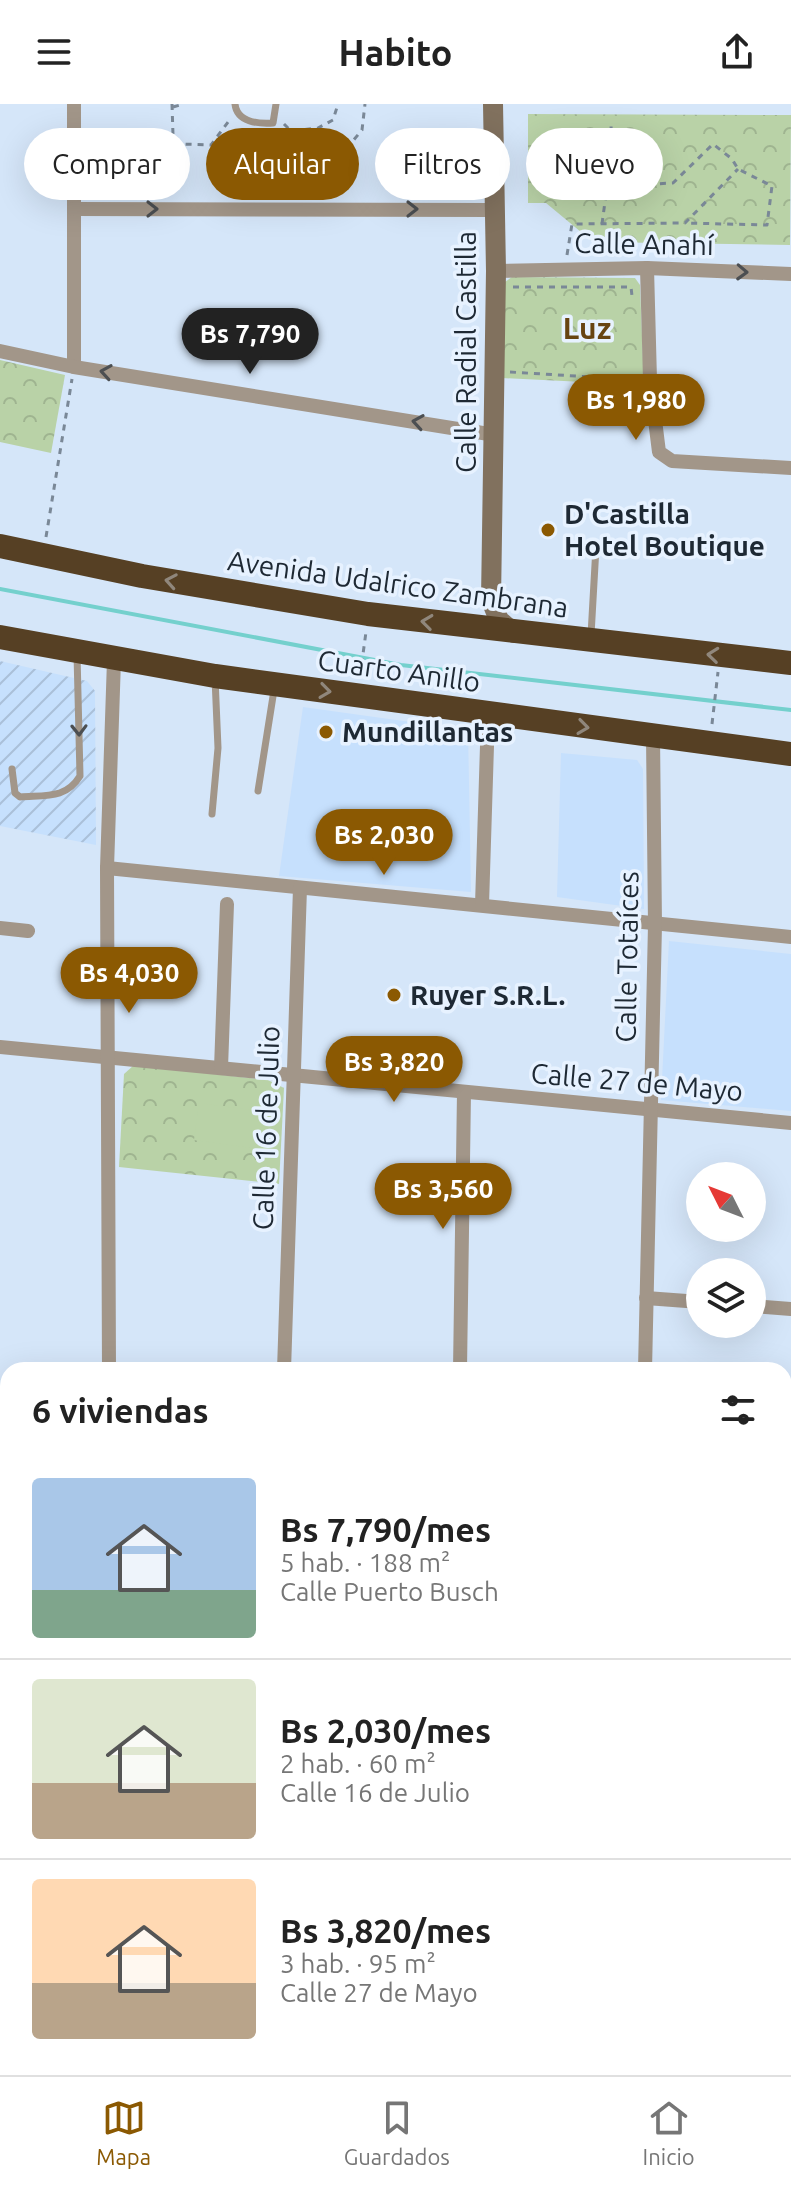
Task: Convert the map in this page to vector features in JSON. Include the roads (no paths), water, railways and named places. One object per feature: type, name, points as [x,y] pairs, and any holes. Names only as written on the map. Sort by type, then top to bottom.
[{"type":"highway","name":"Avenida Udalrico Zambrana","points":[[0,546],[43,557],[368,614],[791,663]]},
{"type":"highway","name":"Cuarto Anillo","points":[[0,637],[215,676],[791,754]]},
{"type":"street","points":[[74,104],[74,367]]},
{"type":"street","name":"Calle Radial Castilla","points":[[491,600],[502,279],[494,210],[493,104]]},
{"type":"street","points":[[74,209],[494,210]]},
{"type":"street","points":[[647,268],[650,380],[656,447],[672,461],[791,468]]},
{"type":"street","name":"Calle Anahí","points":[[502,279],[565,269],[647,268],[791,274]]},
{"type":"street","points":[[0,351],[74,367],[495,435]]},
{"type":"street","points":[[469,627],[483,616],[491,600]]},
{"type":"street","points":[[491,600],[499,620],[514,633]]},
{"type":"street","points":[[109,1362],[107,868],[114,660]]},
{"type":"street","points":[[482,905],[488,714]]},
{"type":"street","name":"Calle Totaíces","points":[[645,1362],[655,925],[653,736]]},
{"type":"street","points":[[107,868],[791,937]]},
{"type":"street","name":"Calle 16 de Julio","points":[[284,1362],[300,888]]},
{"type":"street","points":[[221,1068],[227,904]]},
{"type":"street","points":[[0,928],[28,931]]},
{"type":"street","name":"Calle 27 de Mayo","points":[[0,1047],[791,1123]]},
{"type":"street","points":[[460,1362],[464,1092]]},
{"type":"street","points":[[646,1298],[686,1301]]},
{"type":"street","points":[[766,1307],[791,1309]]},
{"type":"lane","points":[[235,104],[237,113],[243,119],[268,124],[273,123],[276,116],[276,104]]},
{"type":"lane","points":[[590,642],[596,547]]},
{"type":"lane","points":[[12,769],[15,793],[20,797],[63,794],[72,789],[80,776],[77,652]]},
{"type":"lane","points":[[212,814],[218,748],[215,676]]},
{"type":"lane","points":[[258,791],[275,684]]},
{"type":"waterway","points":[[0,589],[401,665],[791,710]]},
{"type":"place","name":"D'Castilla Hotel Boutique","points":[[548,530]]},
{"type":"place","name":"Mundillantas","points":[[326,732]]},
{"type":"place","name":"Ruyer S.R.L.","points":[[394,995]]},
{"type":"district","name":"Luz","points":[[587,329]]}]
